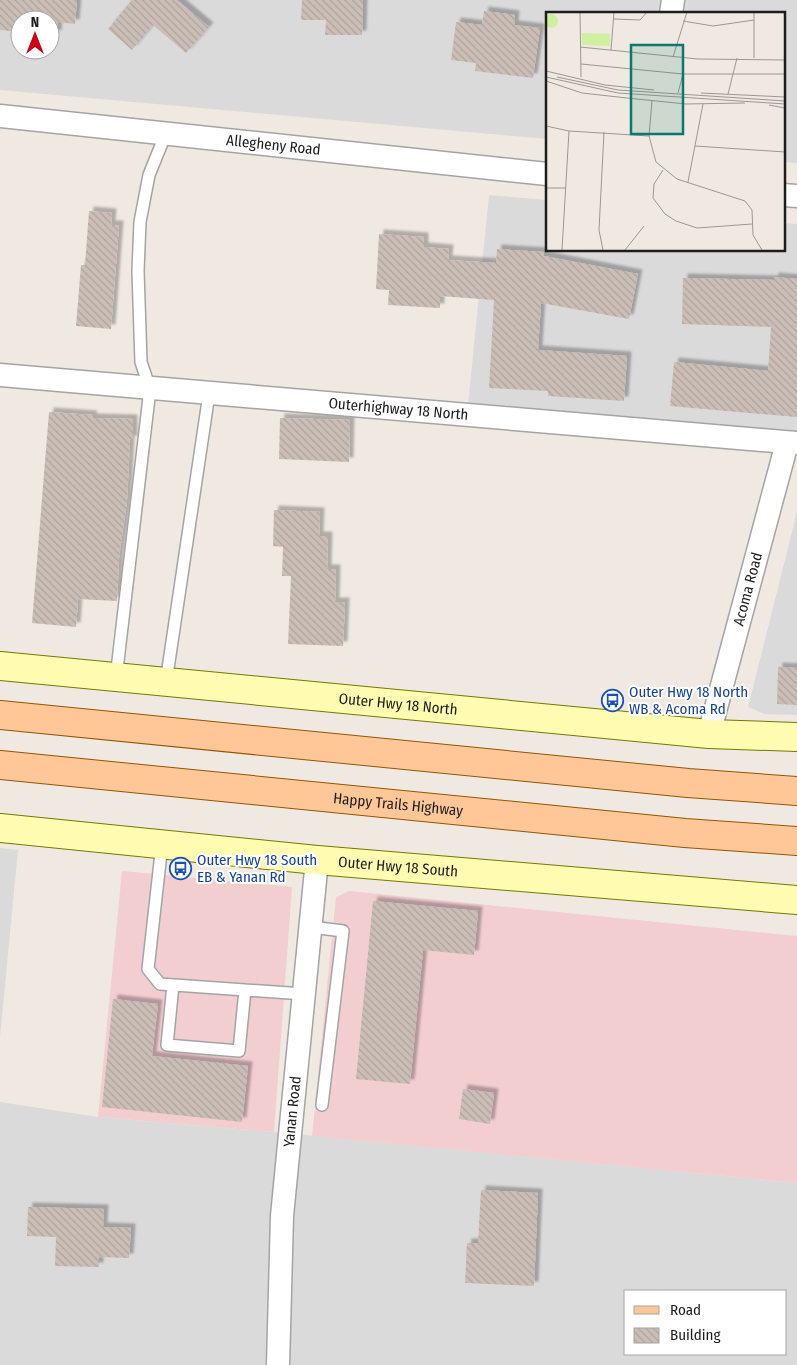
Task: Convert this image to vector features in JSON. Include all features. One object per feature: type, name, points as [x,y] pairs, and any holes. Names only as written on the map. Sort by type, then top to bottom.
[{"type":"main road","points":[[0,715],[688,783],[797,791]]},
{"type":"main road","name":"Happy Trails Highway","points":[[0,765],[686,833],[797,841]]},
{"type":"street","name":"Allegheny Road","points":[[0,116],[546,174]]},
{"type":"street","points":[[784,195],[797,196]]},
{"type":"street","name":"Outerhighway 18 North","points":[[0,375],[792,443]]},
{"type":"street","name":"Acoma Road","points":[[709,734],[792,443]]},
{"type":"street","name":"Outer Hwy 18 North","points":[[0,666],[709,734],[797,737]]},
{"type":"street","name":"Outer Hwy 18 South","points":[[0,828],[317,860],[797,900]]},
{"type":"street","name":"Yanan Road","points":[[278,1365],[282,1216],[317,860]]},
{"type":"lane","points":[[116,678],[150,389],[141,362],[138,271],[140,222],[149,175],[166,133]]},
{"type":"lane","points":[[166,682],[209,394]]},
{"type":"lane","points":[[162,844],[148,969],[160,984],[304,994]]},
{"type":"lane","points":[[310,927],[343,931],[322,1105]]},
{"type":"lane","points":[[173,984],[167,1045],[239,1051],[246,990]]},
{"type":"shaded area","points":[[0,0],[797,0],[797,163],[784,162],[784,12],[546,12],[546,139],[0,90]]},
{"type":"shaded area","points":[[489,195],[546,200],[546,251],[784,251],[784,223],[797,224],[797,431],[468,405]]},
{"type":"shaded area","points":[[797,512],[797,715],[764,714],[748,707]]},
{"type":"shaded area","points":[[0,848],[18,850],[0,1037]]},
{"type":"shaded area","points":[[122,871],[292,887],[274,1132],[98,1117]]},
{"type":"shaded area","points":[[349,891],[797,936],[797,1183],[312,1136],[336,897]]},
{"type":"shaded area","points":[[0,1102],[98,1117],[274,1132],[797,1183],[797,1365],[0,1365]]},
{"type":"building","points":[[0,0],[77,0],[75,24],[60,22],[60,10],[10,10],[10,31],[0,30]]},
{"type":"building","points":[[132,0],[177,0],[209,27],[186,53],[153,25],[132,50],[108,29]]},
{"type":"building","points":[[302,0],[363,0],[362,35],[325,35],[326,20],[301,20]]},
{"type":"building","points":[[484,11],[515,15],[514,25],[540,28],[533,78],[475,71],[476,63],[451,60],[456,22],[482,25]]},
{"type":"building","points":[[89,211],[112,213],[111,225],[119,225],[111,329],[76,326],[81,265],[85,265]]},
{"type":"building","points":[[379,234],[424,237],[424,247],[449,249],[448,260],[496,263],[497,249],[544,252],[544,256],[638,274],[629,319],[541,303],[538,350],[627,356],[624,401],[548,396],[548,391],[489,388],[494,300],[440,296],[440,308],[388,305],[389,290],[376,289]]},
{"type":"building","points":[[774,277],[797,279],[797,417],[670,406],[674,362],[768,371],[771,327],[682,324],[683,278],[774,280]]},
{"type":"building","points":[[49,412],[93,415],[92,418],[133,419],[133,440],[130,440],[127,500],[119,558],[117,601],[78,599],[76,627],[32,623]]},
{"type":"building","points":[[280,418],[350,420],[349,462],[279,459]]},
{"type":"building","points":[[274,510],[320,512],[319,536],[328,536],[327,569],[336,569],[335,602],[345,602],[343,646],[288,644],[291,576],[282,576],[283,547],[273,546]]},
{"type":"building","points":[[778,667],[797,668],[797,705],[777,704]]},
{"type":"building","points":[[373,901],[478,911],[474,955],[423,950],[410,1084],[356,1079]]},
{"type":"building","points":[[113,999],[158,1004],[152,1056],[248,1066],[242,1122],[102,1107]]},
{"type":"building","points":[[463,1089],[494,1093],[490,1124],[459,1119]]},
{"type":"building","points":[[481,1190],[538,1193],[534,1286],[465,1283],[467,1243],[478,1243]]},
{"type":"building","points":[[28,1207],[104,1209],[103,1227],[131,1228],[129,1258],[99,1257],[99,1267],[55,1266],[56,1237],[27,1236]]},
{"type":"place","name":"Outer Hwy 18 North WB & Acoma Rd","points":[[613,701]]},
{"type":"place","name":"Outer Hwy 18 South EB & Yanan Rd","points":[[181,869]]}]
